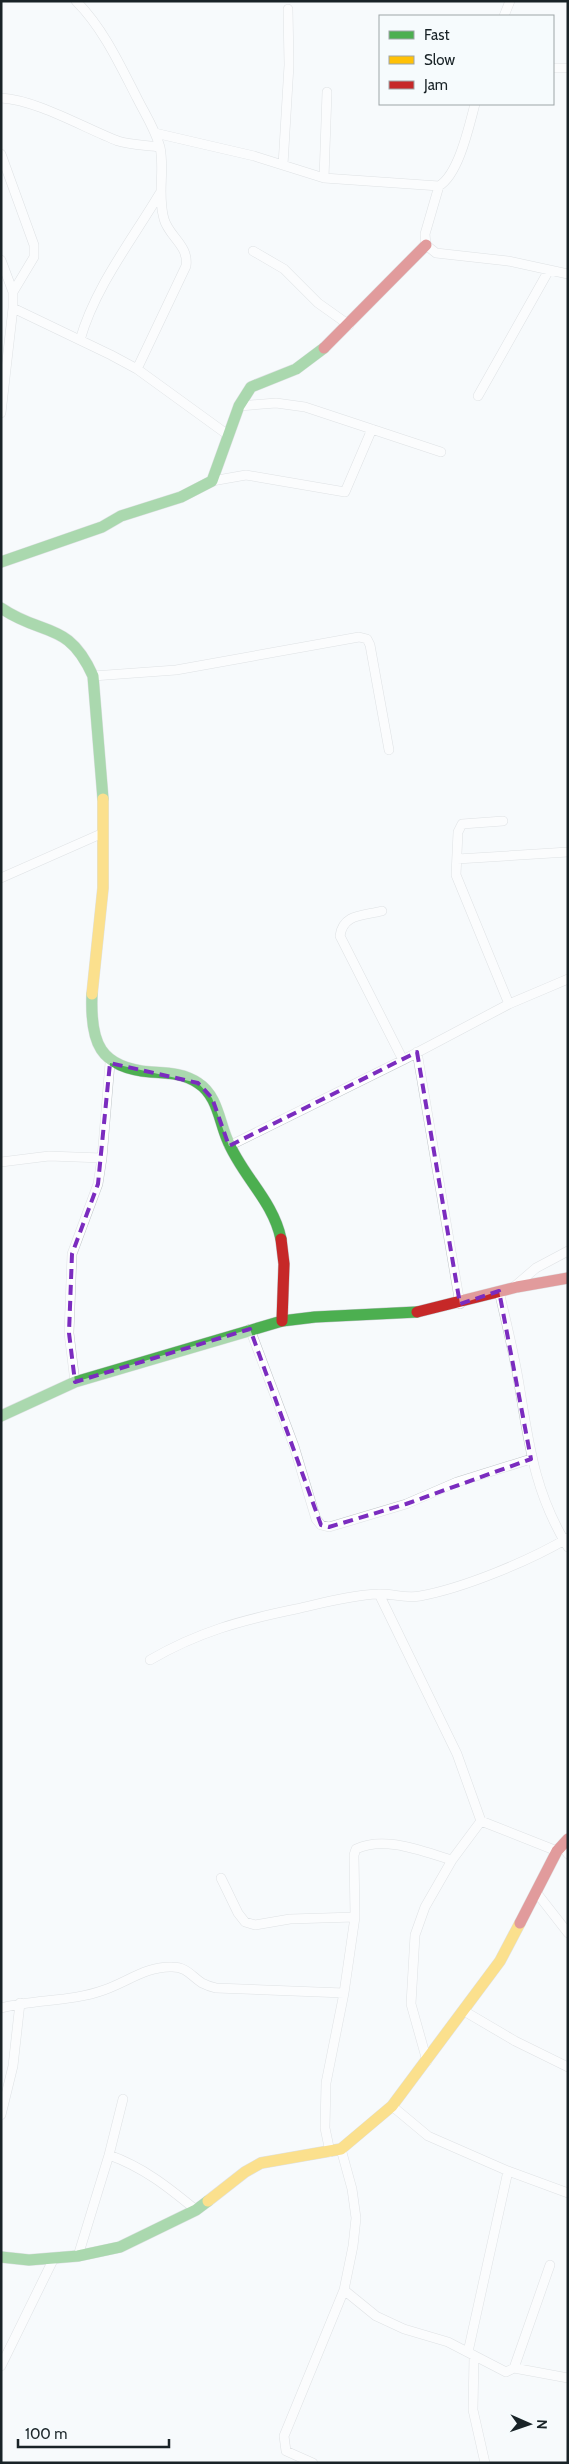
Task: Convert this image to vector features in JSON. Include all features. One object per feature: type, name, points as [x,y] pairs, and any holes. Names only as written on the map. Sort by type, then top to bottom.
[{"type":"street","points":[[76,1],[98,28],[155,133],[160,147],[162,162],[160,193],[165,224],[185,250],[187,258],[186,266],[158,329],[137,370]]},
{"type":"street","points":[[504,15],[510,1]]},
{"type":"street","points":[[284,165],[289,66],[288,9]]},
{"type":"street","points":[[554,68],[568,68]]},
{"type":"street","points":[[324,178],[327,92]]},
{"type":"street","points":[[1,98],[63,117],[120,142],[160,147]]},
{"type":"street","points":[[155,133],[284,165],[324,178],[439,186],[445,183],[454,167],[475,105]]},
{"type":"street","points":[[1,154],[35,251],[34,257],[13,292]]},
{"type":"street","points":[[439,186],[425,234],[426,245],[436,253],[508,261],[568,274]]},
{"type":"street","points":[[80,340],[86,319],[100,292],[160,193]]},
{"type":"street","points":[[212,480],[239,406],[251,388],[296,369],[350,325],[426,245]]},
{"type":"street","points":[[253,251],[284,269],[318,303],[350,325]]},
{"type":"street","points":[[1,260],[13,292],[14,308],[1,413]]},
{"type":"street","points":[[478,396],[550,270]]},
{"type":"street","points":[[14,308],[137,370],[228,435]]},
{"type":"street","points":[[239,406],[291,404],[441,452]]},
{"type":"street","points":[[1,562],[102,527],[120,516],[181,497],[212,480],[246,475],[260,476],[345,492],[372,429]]},
{"type":"street","points":[[1,608],[11,615],[69,640],[84,656],[93,676],[103,833],[102,911],[93,1000],[94,1022],[99,1047],[110,1063],[129,1069],[178,1075],[198,1083],[212,1098],[229,1146],[271,1210],[280,1232],[285,1258],[282,1321]]},
{"type":"street","points":[[93,676],[176,670],[359,637],[367,639],[370,645],[389,750]]},
{"type":"street","points":[[503,821],[462,824],[458,832],[457,880],[509,1004]]},
{"type":"street","points":[[1,878],[103,833]]},
{"type":"street","points":[[457,859],[568,852]]},
{"type":"street","points":[[382,911],[347,920],[341,926],[340,936],[403,1060]]},
{"type":"street","points":[[229,1146],[403,1060],[509,1004],[568,979]]},
{"type":"street","points":[[417,1052],[460,1304]]},
{"type":"street","points":[[75,1382],[69,1333],[72,1254],[98,1184],[110,1063]]},
{"type":"street","points":[[1,1162],[49,1156],[102,1158]]},
{"type":"street","points":[[513,1288],[536,1268],[568,1251]]},
{"type":"street","points":[[1,1416],[75,1382],[119,1371],[250,1329],[282,1321],[326,1316],[389,1315],[460,1304],[500,1291],[568,1278]]},
{"type":"street","points":[[150,1660],[180,1642],[242,1621],[332,1600],[379,1594],[406,1597],[431,1594],[484,1577],[566,1542],[544,1503],[531,1459],[519,1382],[500,1291]]},
{"type":"street","points":[[250,1329],[294,1446],[316,1519],[321,1525],[329,1527],[406,1504],[457,1482],[531,1459]]},
{"type":"street","points":[[379,1594],[457,1754],[481,1821]]},
{"type":"street","points":[[1,2257],[29,2260],[78,2256],[120,2247],[196,2210],[245,2172],[261,2164],[335,2150],[392,2106],[500,1962],[536,1892],[563,1847],[481,1821]]},
{"type":"street","points":[[427,2061],[411,2004],[415,1935],[425,1907],[452,1860],[481,1821]]},
{"type":"street","points":[[314,2463],[286,2451],[284,2436],[344,2290],[353,2246],[356,2218],[352,2189],[325,2128],[326,2083],[344,1993],[355,1917],[354,1855],[356,1849],[363,1845],[380,1844],[406,1847],[452,1860]]},
{"type":"street","points":[[221,1878],[238,1914],[245,1922],[255,1925],[290,1919],[355,1917]]},
{"type":"street","points":[[536,1892],[568,1933]]},
{"type":"street","points":[[1,2008],[20,2003],[73,1998],[104,1990],[146,1971],[172,1966],[186,1969],[202,1983],[216,1988],[344,1993]]},
{"type":"street","points":[[1,2115],[14,2066],[20,2003]]},
{"type":"street","points":[[464,2011],[516,2041],[568,2067]]},
{"type":"street","points":[[78,2256],[109,2155],[123,2099]]},
{"type":"street","points":[[392,2106],[428,2136],[508,2171],[568,2193]]},
{"type":"street","points":[[109,2155],[133,2164],[156,2178],[196,2210]]},
{"type":"street","points":[[485,2463],[473,2410],[471,2354],[508,2171]]},
{"type":"street","points":[[1,2366],[54,2258]]},
{"type":"street","points":[[514,2368],[550,2264]]},
{"type":"street","points":[[344,2290],[376,2316],[404,2329],[448,2342],[506,2372],[514,2368],[568,2378]]},
{"type":"highlighted area","points":[[417,1052],[460,1304],[499,1291],[531,1459],[406,1504],[329,1527],[321,1525],[250,1329],[75,1382],[69,1333],[72,1254],[98,1184],[110,1063],[198,1083],[212,1098],[229,1146]]},
{"type":"traffic: fast","points":[[1,562],[102,527],[121,516],[181,497],[212,481],[239,406],[251,387],[296,369],[324,348]]},
{"type":"traffic: fast","points":[[1,608],[16,617],[64,638],[84,658],[93,676],[103,799]]},
{"type":"traffic: fast","points":[[92,994],[93,1026],[96,1039],[101,1050],[109,1058],[120,1065],[133,1069],[187,1077],[198,1083],[209,1094],[217,1108],[233,1152],[271,1212],[281,1239]]},
{"type":"traffic: fast","points":[[1,1416],[75,1382],[282,1321],[315,1317],[417,1312]]},
{"type":"traffic: fast","points":[[1,2257],[29,2260],[78,2256],[120,2247],[196,2210],[208,2201]]},
{"type":"traffic: slow","points":[[92,994],[103,888],[103,799]]},
{"type":"traffic: slow","points":[[208,2201],[245,2172],[261,2163],[341,2149],[392,2106],[500,1961],[520,1923]]},
{"type":"traffic: jam","points":[[324,348],[426,245]]},
{"type":"traffic: jam","points":[[281,1239],[284,1264],[282,1321]]},
{"type":"traffic: jam","points":[[417,1312],[517,1287],[568,1278]]},
{"type":"traffic: jam","points":[[520,1923],[557,1851],[568,1839]]}]
